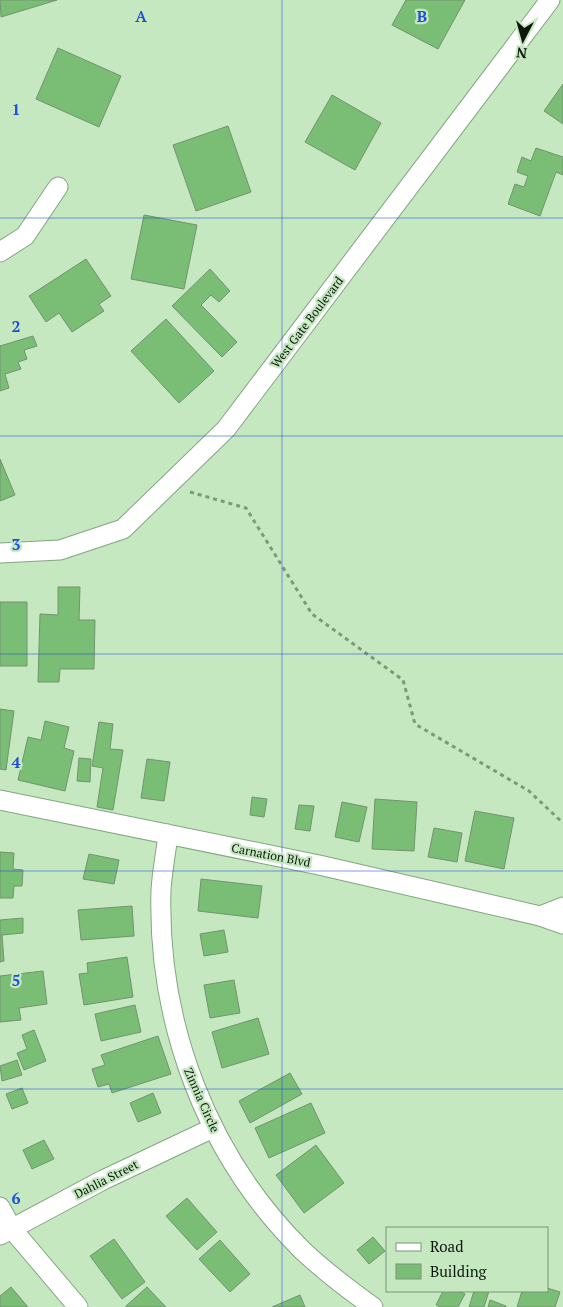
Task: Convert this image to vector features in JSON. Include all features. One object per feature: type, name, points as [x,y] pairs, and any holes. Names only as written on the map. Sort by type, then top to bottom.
[{"type":"street","name":"West Gate Boulevard","points":[[0,553],[60,550],[123,529],[226,429],[542,3]]},
{"type":"street","points":[[0,252],[25,236],[58,187]]},
{"type":"street","name":"Carnation Blvd","points":[[0,800],[319,865],[540,916],[563,924]]},
{"type":"street","name":"Zinnia Circle","points":[[168,834],[161,889],[162,951],[172,1012],[188,1071],[213,1128],[238,1171],[268,1212],[302,1250],[340,1283],[372,1307]]},
{"type":"street","points":[[540,916],[563,907]]},
{"type":"street","name":"Dahlia Street","points":[[6,1232],[103,1180],[213,1128]]},
{"type":"street","points":[[0,1207],[6,1232],[78,1307]]},
{"type":"path","points":[[169,486],[246,508],[312,614],[403,680],[415,724],[529,791],[563,823]]},
{"type":"building","points":[[0,0],[57,0],[1,17]]},
{"type":"building","points":[[406,0],[465,0],[438,49],[392,25]]},
{"type":"building","points":[[58,48],[121,76],[99,127],[36,99]]},
{"type":"building","points":[[563,84],[563,124],[544,111]]},
{"type":"building","points":[[332,95],[381,123],[355,170],[305,142]]},
{"type":"building","points":[[228,126],[251,192],[196,211],[173,145]]},
{"type":"building","points":[[536,148],[563,157],[563,175],[556,172],[540,216],[508,204],[515,184],[524,187],[528,176],[517,172],[522,157],[531,161]]},
{"type":"building","points":[[144,215],[197,225],[184,289],[131,279]]},
{"type":"building","points":[[86,259],[111,296],[99,304],[104,311],[72,332],[59,313],[46,322],[29,296]]},
{"type":"building","points":[[210,269],[230,291],[219,302],[211,295],[201,305],[237,342],[222,357],[172,306]]},
{"type":"building","points":[[166,319],[214,371],[179,403],[131,351]]},
{"type":"building","points":[[33,336],[37,346],[24,350],[27,359],[18,362],[21,369],[5,374],[9,388],[0,391],[0,346]]},
{"type":"building","points":[[0,459],[15,495],[0,501]]},
{"type":"building","points":[[58,587],[80,587],[79,620],[95,620],[94,669],[60,669],[59,682],[38,682],[40,614],[58,615]]},
{"type":"building","points":[[0,602],[27,602],[27,666],[0,666]]},
{"type":"building","points":[[0,709],[14,711],[6,770],[0,769]]},
{"type":"building","points":[[45,721],[69,727],[64,748],[74,751],[65,791],[18,780],[28,737],[41,740]]},
{"type":"building","points":[[99,722],[113,724],[110,749],[123,750],[113,810],[97,807],[103,768],[92,766]]},
{"type":"building","points":[[79,758],[91,759],[90,782],[77,781]]},
{"type":"building","points":[[147,759],[170,762],[164,801],[141,798]]},
{"type":"building","points":[[252,797],[267,799],[264,817],[250,815]]},
{"type":"building","points":[[375,799],[417,802],[414,851],[372,849]]},
{"type":"building","points":[[342,802],[367,807],[359,842],[335,837]]},
{"type":"building","points":[[299,805],[314,806],[310,831],[295,829]]},
{"type":"building","points":[[475,811],[514,818],[504,869],[465,861]]},
{"type":"building","points":[[434,828],[462,833],[457,862],[428,857]]},
{"type":"building","points":[[0,852],[14,853],[13,869],[23,870],[22,886],[14,886],[13,898],[0,898]]},
{"type":"building","points":[[89,854],[119,860],[114,884],[83,879]]},
{"type":"building","points":[[201,879],[262,886],[258,918],[198,911]]},
{"type":"building","points":[[132,906],[134,936],[81,940],[78,910]]},
{"type":"building","points":[[23,918],[23,933],[2,935],[4,961],[0,962],[0,920]]},
{"type":"building","points":[[224,930],[228,952],[204,956],[200,934]]},
{"type":"building","points":[[127,957],[133,997],[84,1005],[79,974],[88,973],[87,963]]},
{"type":"building","points":[[43,971],[47,1004],[19,1008],[21,1020],[0,1022],[0,976]]},
{"type":"building","points":[[234,980],[240,1013],[210,1018],[204,985]]},
{"type":"building","points":[[135,1005],[141,1032],[101,1041],[95,1014]]},
{"type":"building","points":[[258,1018],[269,1054],[222,1068],[212,1032]]},
{"type":"building","points":[[34,1030],[46,1061],[24,1070],[17,1053],[27,1049],[22,1035]]},
{"type":"building","points":[[158,1036],[171,1074],[112,1093],[109,1084],[98,1087],[92,1069],[105,1065],[101,1055]]},
{"type":"building","points":[[17,1060],[22,1075],[2,1081],[0,1066]]},
{"type":"building","points":[[290,1073],[302,1094],[250,1123],[239,1101]]},
{"type":"building","points":[[22,1088],[28,1103],[12,1109],[6,1094]]},
{"type":"building","points":[[153,1093],[161,1113],[138,1122],[130,1103]]},
{"type":"building","points":[[311,1103],[325,1133],[269,1158],[255,1128]]},
{"type":"building","points":[[44,1140],[54,1159],[32,1169],[23,1150]]},
{"type":"building","points":[[316,1145],[344,1183],[304,1213],[276,1175]]},
{"type":"building","points":[[187,1198],[217,1232],[197,1250],[166,1216]]},
{"type":"building","points":[[373,1237],[385,1251],[369,1264],[357,1250]]},
{"type":"building","points":[[114,1239],[145,1282],[122,1299],[90,1256]]},
{"type":"building","points":[[220,1240],[250,1274],[230,1292],[199,1259]]},
{"type":"building","points":[[11,1287],[28,1307],[0,1307],[0,1296]]},
{"type":"building","points":[[147,1287],[166,1307],[126,1307],[126,1306]]},
{"type":"building","points":[[548,1288],[560,1292],[555,1307],[517,1307],[522,1292],[548,1292]]},
{"type":"building","points":[[442,1292],[461,1292],[465,1294],[458,1307],[440,1307],[436,1305]]},
{"type":"building","points":[[474,1292],[489,1292],[484,1307],[469,1307]]},
{"type":"building","points":[[300,1295],[305,1307],[272,1307]]},
{"type":"building","points":[[490,1300],[506,1306],[506,1307],[488,1307]]}]
